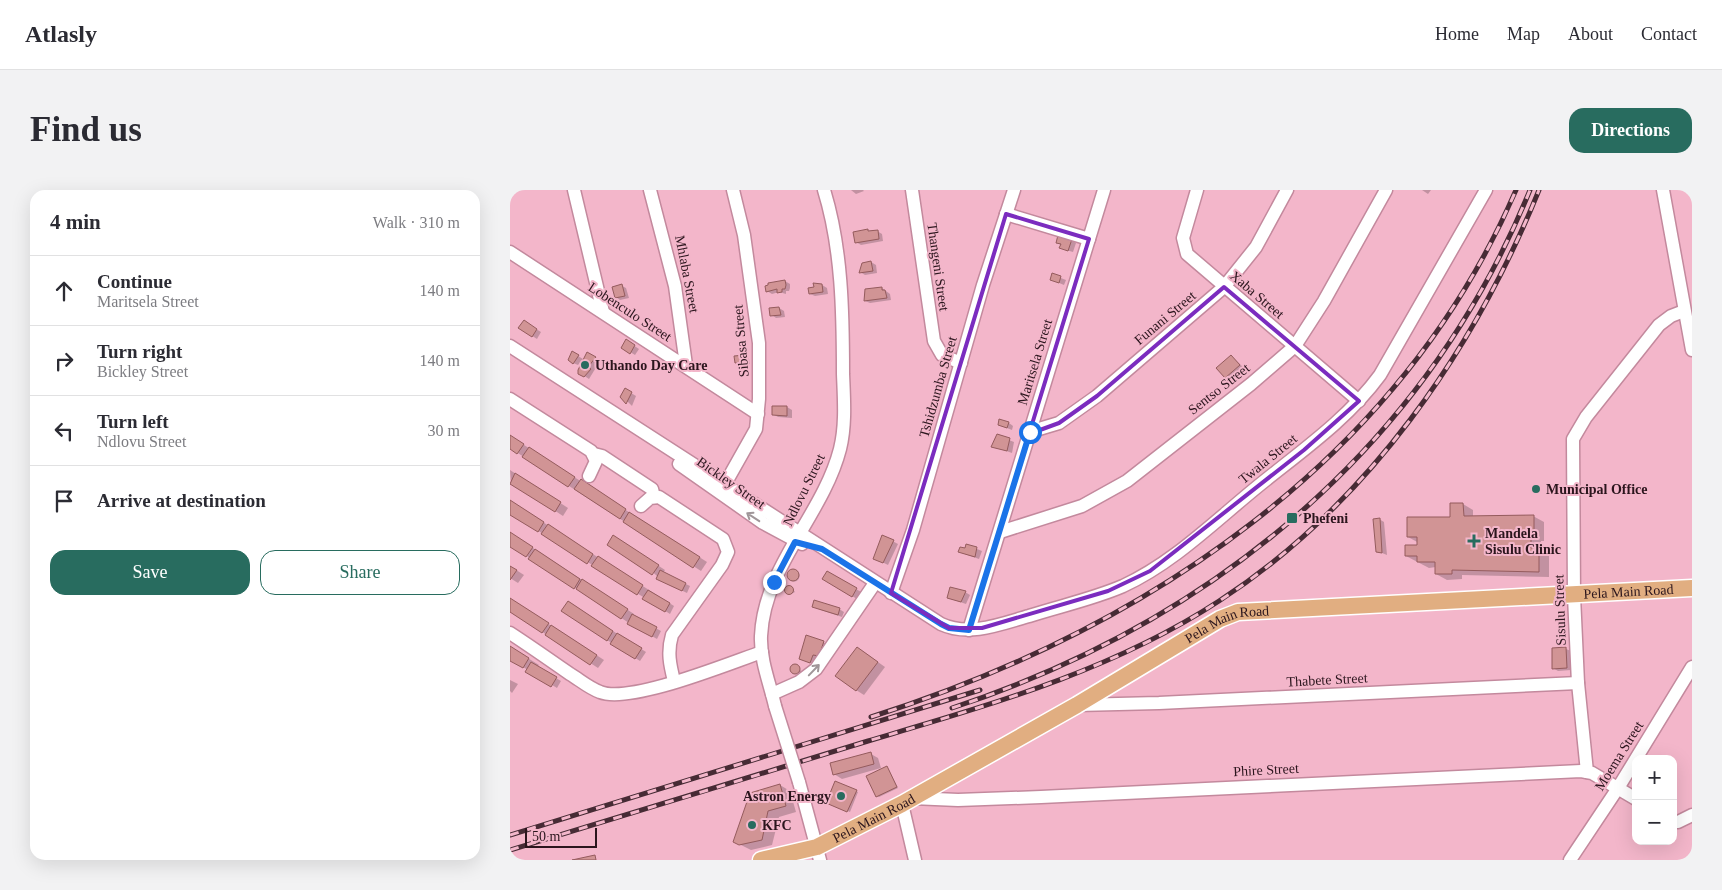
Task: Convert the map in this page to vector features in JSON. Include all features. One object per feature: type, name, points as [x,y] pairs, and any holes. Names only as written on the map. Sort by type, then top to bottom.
[{"type":"main road","name":"Pela Main Road","points":[[761,860],[818,854],[907,801],[1077,705],[1220,619],[1238,612],[1574,596],[1692,588]]},
{"type":"street","points":[[574,190],[603,312]]},
{"type":"street","name":"Mhlaba Street","points":[[650,190],[675,286],[686,365]]},
{"type":"street","name":"Sibasa Street","points":[[725,484],[756,429],[758,414],[759,343],[744,235],[733,190]]},
{"type":"street","name":"Ndlovu Street","points":[[818,854],[799,782],[774,700],[762,652],[761,637],[766,602],[829,476],[840,450],[844,425],[841,296],[833,229],[824,190]]},
{"type":"street","name":"Thangeni Street","points":[[912,190],[934,341],[942,355],[961,363]]},
{"type":"street","name":"Tshidzumba Street","points":[[891,593],[912,530],[1014,190]]},
{"type":"street","name":"Maritsela Street","points":[[969,630],[1104,190]]},
{"type":"street","name":"Xaba Street","points":[[1197,190],[1183,238],[1184,247],[1193,261],[1359,401]]},
{"type":"street","name":"Funani Street","points":[[1030,432],[1059,423],[1097,396],[1224,287],[1256,247],[1287,190]]},
{"type":"street","name":"Sentso Street","points":[[1000,532],[1082,506],[1127,481],[1251,384],[1295,346],[1324,301],[1386,190]]},
{"type":"street","name":"Twala Street","points":[[969,630],[1008,622],[1100,594],[1150,571],[1181,550],[1304,450],[1359,401],[1391,358],[1486,190]]},
{"type":"street","points":[[1663,190],[1692,350]]},
{"type":"street","points":[[1006,214],[1089,239]]},
{"type":"street","name":"Lobenculo Street","points":[[510,252],[686,365],[758,414]]},
{"type":"street","name":"Sisulu Street","points":[[1587,772],[1578,683],[1574,596],[1572,453],[1576,432],[1659,325],[1671,316],[1684,311]]},
{"type":"street","name":"Bickley Street","points":[[510,346],[725,484],[798,537]]},
{"type":"street","points":[[510,399],[652,489],[654,497]]},
{"type":"street","name":"Bickley Street","points":[[632,426],[721,495],[822,549],[941,624],[949,628],[969,630]]},
{"type":"street","points":[[589,476],[596,461],[594,454]]},
{"type":"street","points":[[641,506],[644,501],[654,497],[662,499],[723,539],[728,552],[722,565],[672,635],[668,647],[674,682]]},
{"type":"street","points":[[774,700],[816,669],[875,584]]},
{"type":"street","points":[[510,633],[600,692],[616,696],[633,694],[674,682],[762,652]]},
{"type":"street","name":"Moema Street","points":[[1570,860],[1618,788],[1692,667]]},
{"type":"street","name":"Thabete Street","points":[[1077,705],[1168,703],[1578,683]]},
{"type":"street","name":"Phire Street","points":[[907,801],[1041,797],[1587,772],[1632,797]]},
{"type":"street","points":[[907,801],[915,860]]},
{"type":"street","points":[[1677,822],[1692,815]]},
{"type":"highlighted area","points":[[1006,214],[1089,239],[1029,434],[1059,423],[1097,396],[1224,287],[1359,401],[1304,450],[1150,571],[1108,591],[982,628],[949,628],[891,593]]},
{"type":"building","points":[[868,229],[868,231],[878,230],[879,239],[855,243],[853,232]]},
{"type":"building","points":[[1058,235],[1072,239],[1068,251],[1059,248],[1061,244],[1056,243]]},
{"type":"building","points":[[871,261],[873,271],[859,273],[862,263]]},
{"type":"building","points":[[1052,273],[1061,276],[1059,283],[1050,280]]},
{"type":"building","points":[[785,280],[785,289],[782,289],[782,292],[777,293],[777,289],[766,292],[765,286],[768,283]]},
{"type":"building","points":[[813,283],[822,284],[823,292],[809,294],[808,288],[814,287]]},
{"type":"building","points":[[622,284],[625,296],[615,298],[612,287]]},
{"type":"building","points":[[882,287],[887,298],[864,301],[865,289]]},
{"type":"building","points":[[779,307],[781,315],[770,316],[769,308]]},
{"type":"building","points":[[524,320],[537,329],[532,337],[518,328]]},
{"type":"building","points":[[626,339],[635,345],[630,354],[621,348]]},
{"type":"building","points":[[572,351],[579,355],[573,364],[568,360]]},
{"type":"building","name":"Uthando Day Care","points":[[587,352],[596,357],[588,367],[591,369],[584,377],[578,374],[578,370]]},
{"type":"building","points":[[745,355],[745,362],[735,363],[734,356]]},
{"type":"building","points":[[1231,355],[1240,365],[1225,378],[1216,368]]},
{"type":"building","points":[[625,388],[632,392],[626,404],[620,397]]},
{"type":"building","points":[[772,406],[787,406],[787,416],[772,415]]},
{"type":"building","points":[[999,419],[1009,422],[1007,428],[998,425]]},
{"type":"building","points":[[997,434],[1010,438],[1007,451],[991,447]]},
{"type":"building","points":[[510,435],[524,444],[517,454],[510,449]]},
{"type":"building","points":[[529,447],[575,477],[568,487],[522,457]]},
{"type":"building","points":[[515,473],[561,502],[555,512],[510,484]]},
{"type":"building","points":[[581,479],[626,509],[620,519],[574,489]]},
{"type":"building","points":[[510,500],[544,522],[538,532],[510,515]]},
{"type":"building","name":"Mandela Sisulu Clinic","points":[[1450,503],[1463,503],[1464,516],[1534,515],[1534,536],[1531,536],[1531,548],[1539,547],[1539,572],[1452,570],[1452,574],[1435,574],[1435,562],[1417,562],[1417,556],[1405,556],[1405,545],[1417,545],[1417,537],[1407,537],[1407,517],[1450,517]]},
{"type":"building","points":[[629,512],[700,557],[693,568],[623,522]]},
{"type":"building","points":[[1380,518],[1382,553],[1376,552],[1373,519]]},
{"type":"building","points":[[548,524],[593,554],[587,564],[541,534]]},
{"type":"building","points":[[510,532],[533,547],[526,557],[510,547]]},
{"type":"building","points":[[613,535],[659,565],[652,575],[607,545]]},
{"type":"building","points":[[882,535],[894,540],[883,563],[873,559]]},
{"type":"building","points":[[966,544],[977,547],[975,557],[958,552],[960,547],[965,548]]},
{"type":"building","points":[[535,549],[580,579],[574,589],[528,559]]},
{"type":"building","points":[[598,556],[643,585],[637,595],[591,566]]},
{"type":"building","points":[[510,566],[517,570],[510,580]]},
{"type":"building","points":[[791,569],[795,569],[799,575],[795,581],[791,581],[787,577],[787,573]]},
{"type":"building","points":[[660,570],[686,583],[682,591],[656,579]]},
{"type":"building","points":[[827,571],[857,588],[852,597],[822,579]]},
{"type":"building","points":[[582,579],[628,609],[621,619],[576,589]]},
{"type":"building","points":[[789,586],[793,590],[789,594],[785,590]]},
{"type":"building","points":[[950,587],[966,591],[961,602],[947,598]]},
{"type":"building","points":[[648,590],[670,603],[665,612],[642,599]]},
{"type":"building","points":[[510,598],[549,623],[542,633],[510,612]]},
{"type":"building","points":[[814,600],[840,608],[838,615],[812,607]]},
{"type":"building","points":[[568,601],[613,631],[607,641],[561,611]]},
{"type":"building","points":[[632,614],[657,627],[652,637],[627,624]]},
{"type":"building","points":[[551,625],[597,655],[590,665],[545,635]]},
{"type":"building","points":[[617,633],[642,648],[635,659],[610,644]]},
{"type":"building","points":[[806,635],[824,641],[819,656],[813,655],[810,663],[799,659]]},
{"type":"building","points":[[510,646],[529,658],[523,668],[510,661]]},
{"type":"building","points":[[857,647],[878,662],[856,691],[835,676]]},
{"type":"building","points":[[1566,647],[1567,668],[1552,669],[1552,648]]},
{"type":"building","points":[[531,662],[557,677],[551,687],[525,672]]},
{"type":"building","points":[[793,664],[797,664],[800,669],[799,673],[793,674],[790,671],[790,667]]},
{"type":"building","points":[[871,752],[874,764],[833,775],[830,763]]},
{"type":"building","points":[[887,766],[897,787],[876,797],[866,776]]},
{"type":"building","points":[[835,781],[857,790],[847,812],[826,803]]},
{"type":"building","name":"KFC","points":[[780,784],[786,806],[768,811],[762,840],[739,845],[733,842],[750,793]]},
{"type":"building","points":[[595,855],[596,860],[572,860]]},
{"type":"railway","points":[[871,717],[973,680],[1071,636],[1165,583],[1252,522],[1333,453],[1404,374],[1466,287],[1516,190]]},
{"type":"railway","points":[[952,708],[1047,672],[1138,627],[1222,574],[1299,513],[1370,444],[1432,367],[1486,283],[1530,190]]},
{"type":"railway","points":[[510,850],[959,714],[1049,684],[1093,667],[1136,647],[1178,626],[1219,601],[1273,562],[1322,519],[1368,471],[1410,420],[1448,365],[1482,309],[1513,250],[1539,190]]},
{"type":"railway","points":[[510,835],[980,690]]},
{"type":"place","name":"Uthando Day Care","points":[[585,365]]},
{"type":"place","name":"Municipal Office","points":[[1536,489]]},
{"type":"place","name":"Phefeni","points":[[1292,518]]},
{"type":"place","name":"Mandela Sisulu Clinic","points":[[1474,541]]},
{"type":"place","name":"Astron Energy","points":[[841,796]]},
{"type":"place","name":"KFC","points":[[752,825]]},
{"type":"route","points":[[774,582],[795,542],[822,549],[941,624],[949,628],[969,630],[1030,432]]}]
